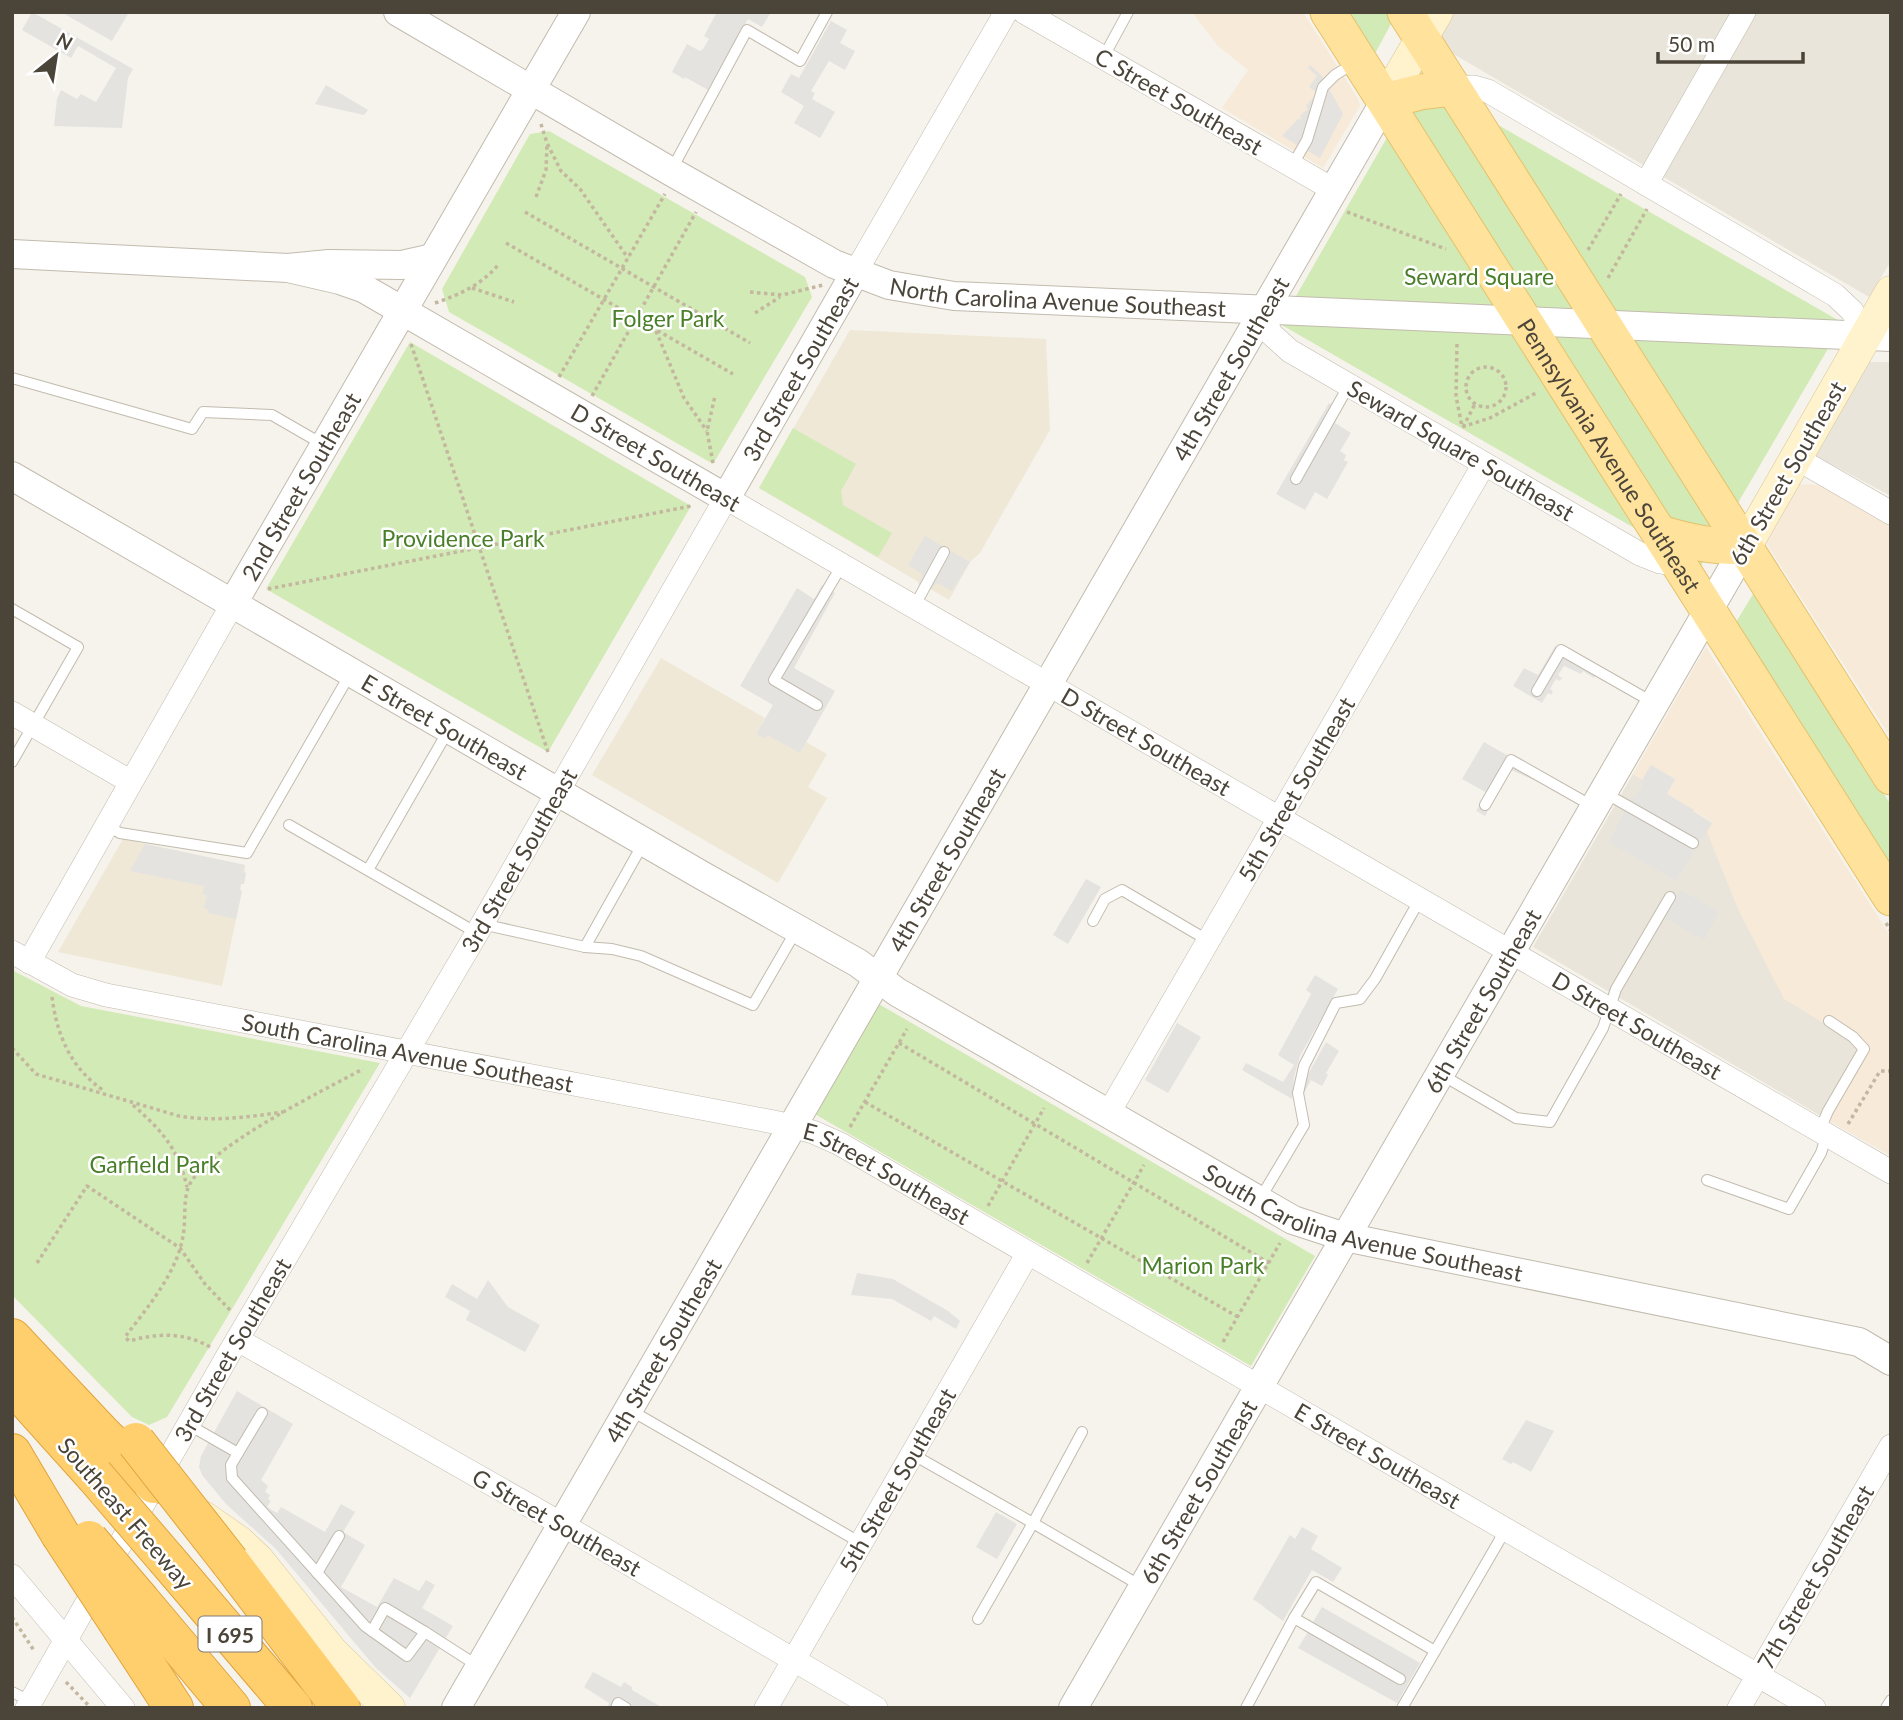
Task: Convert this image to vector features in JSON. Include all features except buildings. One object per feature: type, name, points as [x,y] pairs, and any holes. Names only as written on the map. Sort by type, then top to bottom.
[{"type":"highway","points":[[12,1311],[136,1442],[341,1708]]},
{"type":"highway","points":[[12,1338],[103,1435],[154,1484]]},
{"type":"highway","name":"Southeast Freeway","points":[[12,1384],[94,1475],[292,1708]]},
{"type":"highway","name":"Southeast Freeway","points":[[12,1452],[132,1616],[231,1708]]},
{"type":"highway","points":[[132,1616],[174,1708]]},
{"type":"main road","name":"Pennsylvania Avenue Southeast","points":[[1328,12],[1891,898]]},
{"type":"main road","points":[[1421,21],[1453,88],[1891,777]]},
{"type":"main road","name":"4th Street Southeast","points":[[1385,101],[1421,21]]},
{"type":"main road","points":[[1385,101],[1420,92],[1453,88]]},
{"type":"main road","name":"6th Street Southeast","points":[[1745,547],[1796,458],[1879,337],[1891,292]]},
{"type":"main road","points":[[1660,533],[1717,547],[1745,547]]},
{"type":"main road","points":[[154,1484],[239,1542],[258,1560],[332,1652],[389,1708]]},
{"type":"street","points":[[398,12],[530,90],[668,183],[855,273]]},
{"type":"street","name":"2nd Street Southeast","points":[[20,957],[106,825],[233,603],[414,305],[433,258],[576,12]]},
{"type":"street","name":"3rd Street Southeast","points":[[23,1700],[65,1639],[480,929],[1006,12]]},
{"type":"street","name":"C Street Southeast","points":[[1024,12],[1292,166],[1338,200]]},
{"type":"street","points":[[1646,184],[1744,12]]},
{"type":"street","points":[[1453,88],[1474,87],[1488,91],[1835,295],[1879,337]]},
{"type":"street","name":"4th Street Southeast","points":[[456,1708],[1264,311],[1338,200],[1385,101]]},
{"type":"street","points":[[12,254],[288,268],[329,264],[402,265],[433,258]]},
{"type":"street","points":[[288,268],[352,284],[414,305]]},
{"type":"street","name":"North Carolina Avenue Southeast","points":[[855,273],[896,287],[946,295],[1879,337]]},
{"type":"street","name":"D Street Southeast","points":[[414,305],[726,498],[1891,1172]]},
{"type":"street","name":"Seward Square Southeast","points":[[1264,311],[1270,333],[1281,345],[1640,554],[1660,562],[1680,565]]},
{"type":"street","points":[[1796,458],[1891,513]]},
{"type":"street","name":"5th Street Southeast","points":[[1108,1114],[1484,464]]},
{"type":"street","name":"E Street Southeast","points":[[12,476],[858,963],[877,978]]},
{"type":"street","name":"6th Street Southeast","points":[[1073,1708],[1745,547]]},
{"type":"street","points":[[12,713],[131,782]]},
{"type":"street","name":"South Carolina Avenue Southeast","points":[[20,957],[72,985],[106,995],[793,1126]]},
{"type":"street","name":"South Carolina Avenue Southeast","points":[[877,978],[1293,1220],[1345,1237],[1858,1342],[1891,1361]]},
{"type":"street","name":"E Street Southeast","points":[[793,1126],[841,1144],[1814,1708]]},
{"type":"street","name":"5th Street Southeast","points":[[766,1708],[1028,1253]]},
{"type":"street","name":"G Street Southeast","points":[[238,1340],[563,1525],[876,1708]]},
{"type":"street","name":"7th Street Southeast","points":[[1739,1708],[1891,1446]]},
{"type":"street","points":[[12,1576],[123,1708]]},
{"type":"lane","points":[[668,183],[747,30],[800,61],[827,12]]},
{"type":"lane","points":[[1102,58],[1128,12]]},
{"type":"lane","points":[[1292,166],[1311,129],[1323,87],[1335,75],[1359,60]]},
{"type":"lane","points":[[12,378],[192,429],[203,412],[272,415],[326,446]]},
{"type":"lane","points":[[1296,479],[1349,385]]},
{"type":"lane","points":[[914,607],[944,552]]},
{"type":"lane","points":[[817,705],[774,680],[842,565]]},
{"type":"lane","points":[[12,610],[78,647],[12,762]]},
{"type":"lane","points":[[1537,691],[1561,650],[1654,703]]},
{"type":"lane","points":[[106,825],[120,833],[247,853],[352,672]]},
{"type":"lane","points":[[368,870],[449,729]]},
{"type":"lane","points":[[1485,805],[1511,760],[1693,844]]},
{"type":"lane","points":[[289,825],[480,929],[612,949],[641,956],[753,1004],[797,929]]},
{"type":"lane","points":[[585,947],[644,842]]},
{"type":"lane","points":[[1093,921],[1105,899],[1122,890],[1209,941]]},
{"type":"lane","points":[[1440,1074],[1516,1118],[1550,1122],[1603,1028],[1616,989],[1670,897]]},
{"type":"lane","points":[[1259,1201],[1304,1125],[1298,1093],[1304,1066],[1336,1003],[1360,999],[1420,899]]},
{"type":"lane","points":[[1707,1180],[1789,1209],[1821,1153],[1825,1140],[1822,1125],[1828,1111],[1864,1049],[1853,1037],[1829,1021]]},
{"type":"lane","points":[[629,1410],[861,1543]]},
{"type":"lane","points":[[262,1413],[231,1465],[232,1478],[372,1631],[407,1656],[425,1632]]},
{"type":"lane","points":[[189,1424],[238,1453]]},
{"type":"lane","points":[[978,1619],[1082,1432]]},
{"type":"lane","points":[[912,1454],[1143,1587]]},
{"type":"lane","points":[[1402,1708],[1506,1529]]},
{"type":"lane","points":[[317,1573],[339,1536]]},
{"type":"lane","points":[[1247,1708],[1316,1582],[1435,1651]]},
{"type":"lane","points":[[372,1631],[385,1608],[480,1667]]},
{"type":"lane","points":[[1294,1618],[1400,1679]]},
{"type":"lane","points":[[1886,1708],[1891,1700]]},
{"type":"lane","points":[[616,1708],[618,1703],[626,1708]]},
{"type":"path","points":[[541,124],[561,171],[580,188],[628,258]]},
{"type":"path","points":[[536,197],[546,170],[547,143]]},
{"type":"path","points":[[558,380],[668,183]]},
{"type":"path","points":[[1588,250],[1622,192]]},
{"type":"path","points":[[1338,200],[1446,249]]},
{"type":"path","points":[[1608,278],[1648,208]]},
{"type":"path","points":[[525,212],[750,343]]},
{"type":"path","points":[[590,399],[696,212]]},
{"type":"path","points":[[506,243],[733,374]]},
{"type":"path","points":[[414,305],[434,303],[472,288],[499,264]]},
{"type":"path","points":[[755,313],[782,295],[824,284]]},
{"type":"path","points":[[472,288],[514,302]]},
{"type":"path","points":[[750,292],[782,295]]},
{"type":"path","points":[[655,329],[684,398],[708,431]]},
{"type":"path","points":[[411,342],[548,752]]},
{"type":"path","points":[[1457,344],[1455,381],[1462,427]]},
{"type":"path","points":[[1493,368],[1500,373],[1506,384],[1501,400],[1485,407],[1475,404],[1466,392],[1466,383],[1476,369],[1493,368]]},
{"type":"path","points":[[1455,381],[1466,383]]},
{"type":"path","points":[[1462,427],[1506,411],[1536,393]]},
{"type":"path","points":[[715,396],[708,431],[715,470]]},
{"type":"path","points":[[1501,400],[1506,411]]},
{"type":"path","points":[[1462,427],[1475,404]]},
{"type":"path","points":[[266,589],[691,506]]},
{"type":"path","points":[[51,996],[58,1031],[69,1055],[90,1082],[105,1093]]},
{"type":"path","points":[[850,1128],[907,1029]]},
{"type":"path","points":[[899,1043],[1269,1263]]},
{"type":"path","points":[[12,1048],[36,1074],[105,1093],[132,1104],[194,1119],[239,1118],[285,1111]]},
{"type":"path","points":[[211,1348],[183,1336],[163,1335],[129,1341],[125,1337],[157,1293],[180,1248],[188,1189],[201,1168],[214,1157],[285,1111],[363,1069]]},
{"type":"path","points":[[1857,1109],[1880,1071],[1891,1070]]},
{"type":"path","points":[[865,1102],[1238,1317]]},
{"type":"path","points":[[132,1104],[155,1124],[176,1151],[188,1189]]},
{"type":"path","points":[[988,1207],[1044,1108]]},
{"type":"path","points":[[1087,1264],[1144,1165]]},
{"type":"path","points":[[37,1263],[87,1186],[180,1248],[205,1284],[232,1311]]},
{"type":"path","points":[[1223,1342],[1280,1243]]},
{"type":"path","points":[[12,1616],[39,1657]]},
{"type":"path","points":[[61,1678],[75,1689],[91,1708]]},
{"type":"shaded area","points":[[32,12],[133,69],[128,78],[122,128],[54,126],[57,99],[61,90],[77,99],[81,94],[96,102],[116,68],[78,46],[71,58],[22,30]]},
{"type":"shaded area","points":[[61,12],[129,12],[112,41]]},
{"type":"shaded area","points":[[717,12],[771,12],[762,27],[748,19],[708,90],[672,72],[687,44],[700,51],[703,49],[709,39],[704,36]]},
{"type":"shaded area","points":[[1192,12],[1303,12],[1360,106],[1323,168],[1222,108],[1248,70],[1218,46]]},
{"type":"shaded area","points":[[1451,12],[1891,12],[1891,261],[1869,297],[1433,42]]},
{"type":"shaded area","points":[[831,21],[847,30],[840,43],[855,51],[845,70],[829,61],[811,91],[815,93],[812,99],[835,112],[820,138],[794,123],[804,106],[781,92],[791,74],[799,78]]},
{"type":"shaded area","points":[[1310,65],[1322,76],[1343,114],[1320,158],[1282,136],[1301,119],[1300,116],[1308,110],[1306,106],[1317,93],[1309,87],[1317,76],[1308,68]]},
{"type":"shaded area","points":[[326,85],[368,110],[364,115],[315,104]]},
{"type":"shaded area","points":[[850,330],[1046,339],[1050,430],[980,553],[970,562],[949,600],[759,488]]},
{"type":"shaded area","points":[[1869,362],[1891,362],[1891,496],[1816,456]]},
{"type":"shaded area","points":[[1329,403],[1341,410],[1335,423],[1351,433],[1340,451],[1346,455],[1344,460],[1348,462],[1327,499],[1315,492],[1305,510],[1276,494]]},
{"type":"shaded area","points":[[1798,484],[1823,485],[1891,524],[1891,738],[1766,543]]},
{"type":"shaded area","points":[[925,536],[970,562],[952,591],[937,583],[929,591],[918,584],[921,573],[908,565]]},
{"type":"shaded area","points":[[822,585],[835,593],[794,668],[835,691],[800,753],[767,735],[764,739],[756,734],[773,705],[740,686],[797,588],[814,599]]},
{"type":"shaded area","points":[[1555,646],[1598,671],[1594,678],[1583,671],[1581,674],[1564,666],[1558,675],[1562,678],[1560,681],[1556,679],[1550,689],[1553,691],[1551,695],[1548,693],[1542,703],[1513,686],[1524,668],[1538,675]]},
{"type":"shaded area","points":[[1706,647],[1891,937],[1891,1156],[1826,1119],[1864,1053],[1840,1033],[1784,999],[1738,909],[1707,832],[1713,822],[1633,774]]},
{"type":"shaded area","points":[[661,658],[765,718],[756,734],[764,739],[767,734],[800,753],[806,742],[827,754],[808,787],[827,798],[778,883],[592,775]]},
{"type":"shaded area","points":[[1484,742],[1540,774],[1536,781],[1511,770],[1485,816],[1476,811],[1487,793],[1462,779]]},
{"type":"shaded area","points":[[1651,765],[1675,779],[1667,794],[1711,824],[1676,881],[1609,842]]},
{"type":"shaded area","points":[[1633,774],[1713,823],[1840,1033],[1864,1053],[1826,1119],[1533,947]]},
{"type":"shaded area","points":[[123,839],[245,865],[244,884],[241,884],[242,891],[222,986],[58,952]]},
{"type":"shaded area","points":[[145,844],[245,865],[243,872],[246,873],[244,884],[241,884],[236,919],[208,913],[208,909],[204,908],[207,895],[203,894],[204,886],[130,871]]},
{"type":"shaded area","points":[[1086,879],[1101,887],[1068,944],[1053,935]]},
{"type":"shaded area","points":[[1681,890],[1719,912],[1704,940],[1664,918]]},
{"type":"shaded area","points":[[1315,975],[1338,989],[1300,1056],[1292,1099],[1242,1070],[1246,1063],[1283,1082],[1294,1065],[1278,1055],[1311,994],[1306,990]]},
{"type":"shaded area","points":[[1177,1023],[1201,1037],[1168,1093],[1145,1080]]},
{"type":"shaded area","points":[[1326,1042],[1339,1051],[1322,1086],[1311,1080],[1303,1095],[1306,1078]]},
{"type":"shaded area","points":[[857,1273],[893,1279],[948,1311],[960,1321],[956,1329],[934,1316],[931,1321],[892,1299],[851,1295]]},
{"type":"shaded area","points":[[488,1280],[508,1307],[540,1325],[525,1352],[466,1320],[470,1311],[445,1297],[452,1284],[477,1299]]},
{"type":"shaded area","points":[[237,1391],[293,1424],[261,1480],[268,1486],[265,1492],[270,1495],[268,1499],[271,1501],[267,1507],[277,1513],[281,1507],[325,1532],[341,1504],[355,1512],[343,1532],[365,1545],[341,1587],[377,1607],[394,1578],[419,1591],[426,1580],[435,1585],[422,1608],[453,1626],[410,1698],[375,1667],[276,1549],[227,1505],[202,1475],[199,1467],[201,1456]]},
{"type":"shaded area","points":[[1526,1420],[1554,1431],[1531,1472],[1502,1459]]},
{"type":"shaded area","points":[[996,1512],[1017,1524],[997,1559],[976,1547]]},
{"type":"shaded area","points":[[1302,1527],[1318,1536],[1311,1549],[1342,1568],[1333,1582],[1312,1570],[1283,1621],[1253,1599],[1290,1535],[1295,1539]]},
{"type":"shaded area","points":[[1322,1607],[1420,1663],[1397,1703],[1298,1648],[1308,1632],[1304,1629],[1310,1618],[1310,1622],[1313,1622]]},
{"type":"shaded area","points":[[593,1672],[621,1687],[624,1682],[632,1687],[632,1690],[663,1708],[607,1708],[609,1703],[584,1687]]},
{"type":"green space","points":[[1343,12],[1386,12],[1392,22],[1372,59]]},
{"type":"green space","name":"Seward Square","points":[[1420,80],[1843,323],[1697,573],[1690,560],[1280,324]]},
{"type":"green space","name":"Folger Park","points":[[549,131],[805,277],[812,297],[713,464],[449,312],[442,289],[530,134]]},
{"type":"green space","name":"Providence Park","points":[[410,342],[691,506],[548,752],[266,589]]},
{"type":"green space","points":[[793,428],[856,464],[841,491],[843,505],[892,533],[878,557],[759,488]]},
{"type":"green space","points":[[1755,591],[1891,805],[1891,875],[1733,627]]},
{"type":"green space","name":"Garfield Park","points":[[12,970],[81,1006],[380,1063],[167,1417],[149,1425],[132,1417],[12,1295]]},
{"type":"green space","name":"Marion Park","points":[[877,1003],[1315,1256],[1251,1366],[813,1113]]}]
